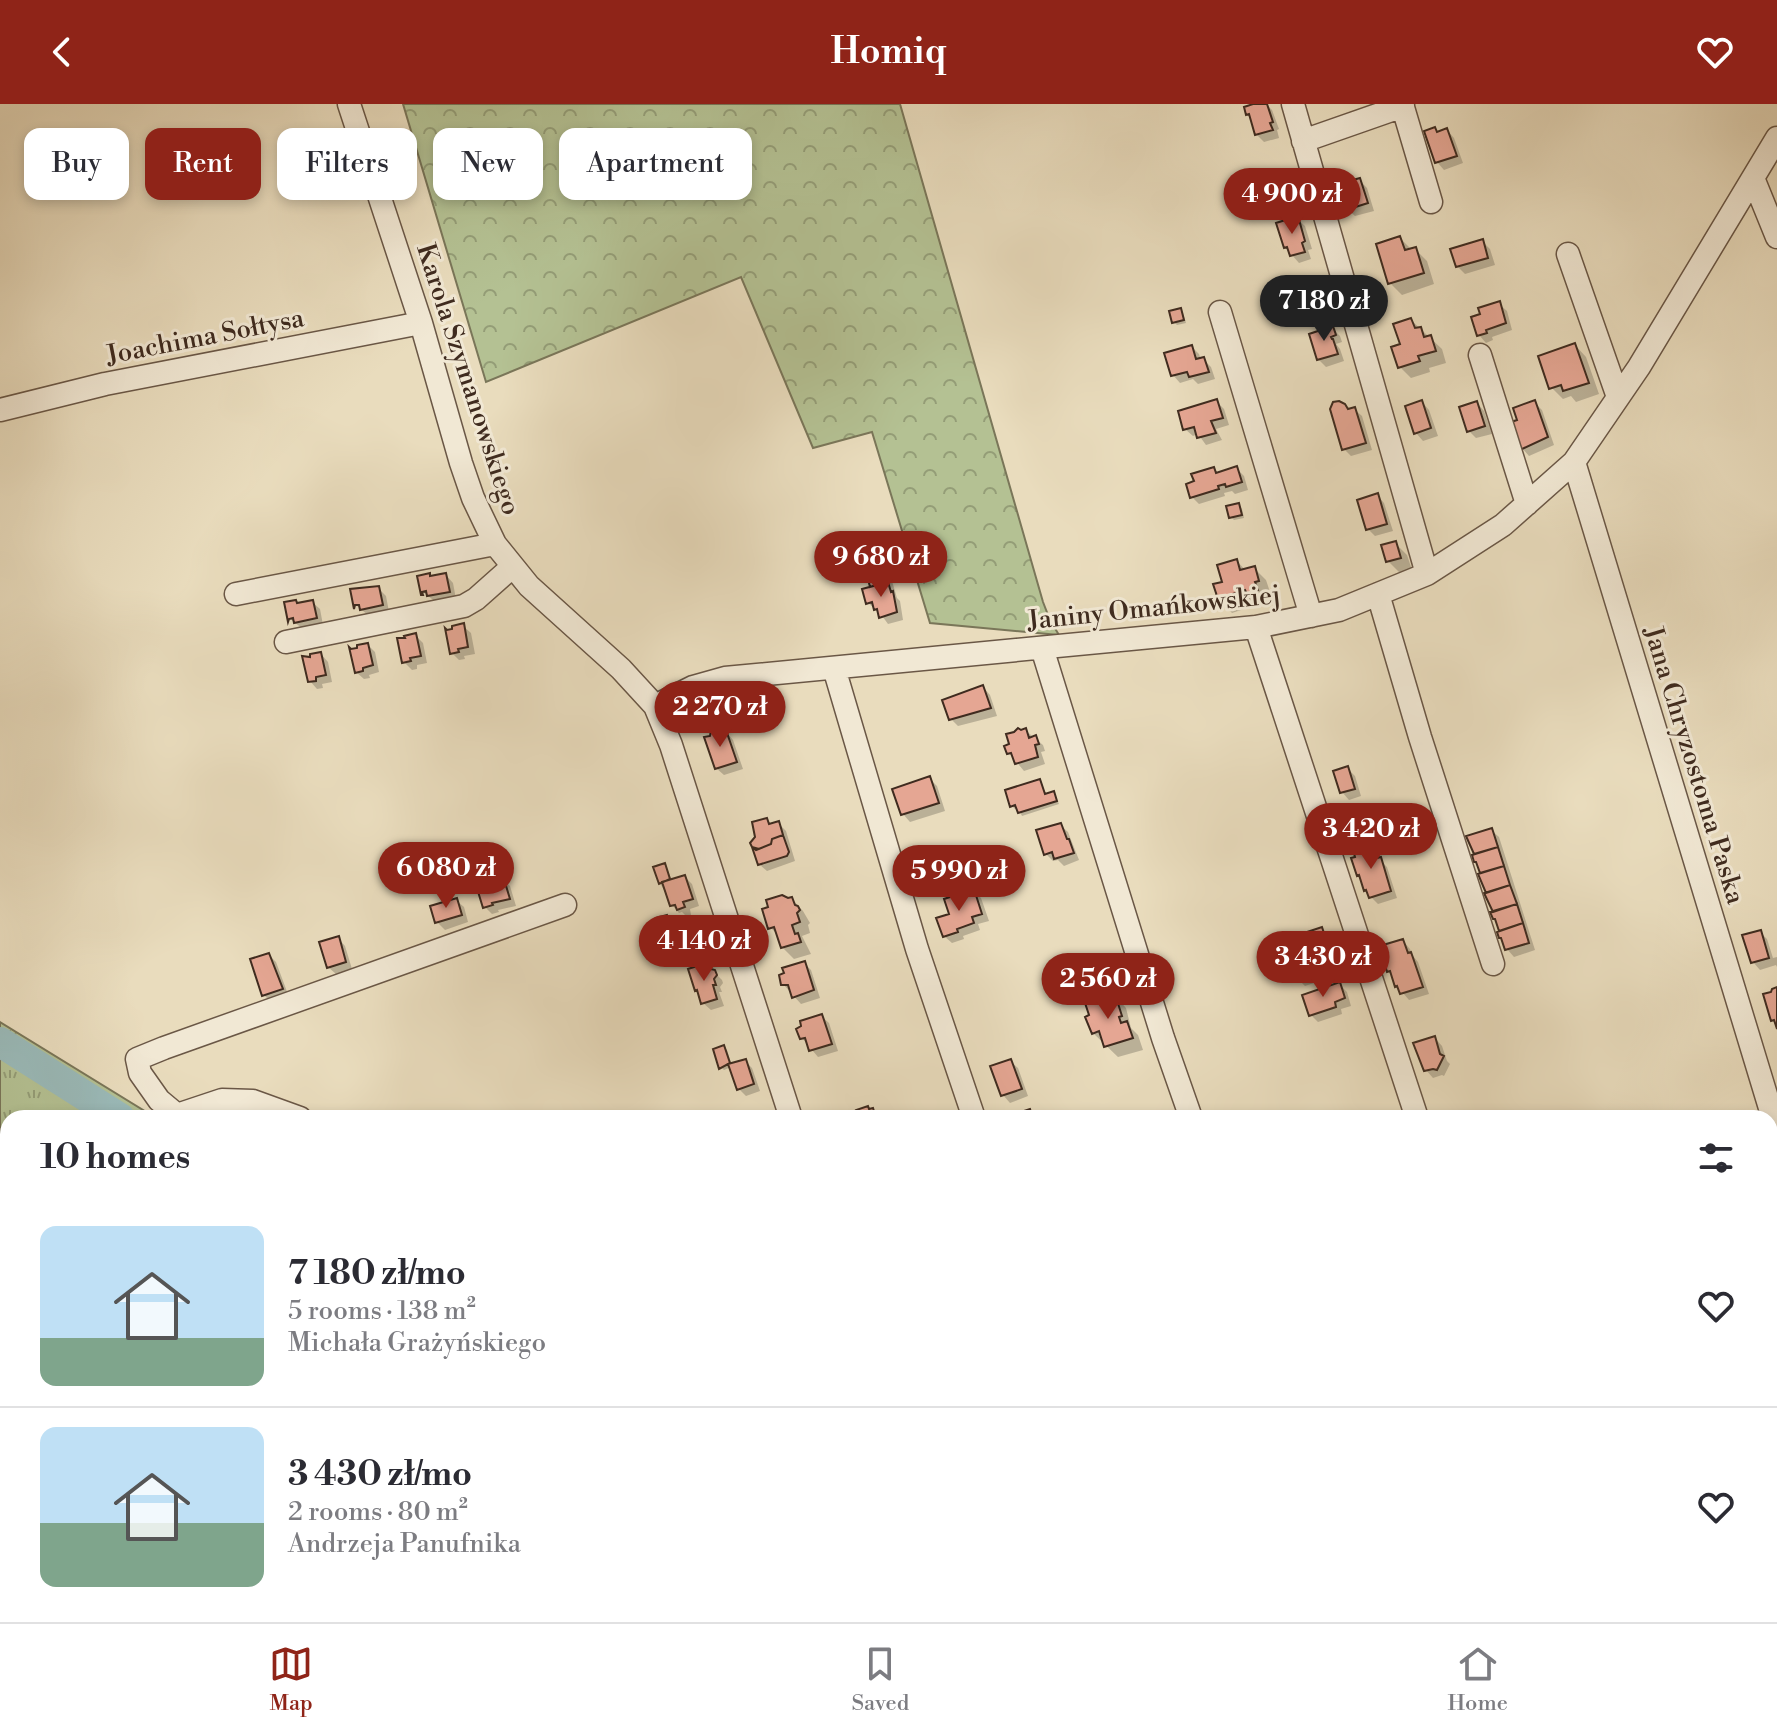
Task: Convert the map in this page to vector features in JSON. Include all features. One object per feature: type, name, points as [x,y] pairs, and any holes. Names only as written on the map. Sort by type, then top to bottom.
[{"type":"street","name":"Karola Szymanowskiego","points":[[349,104],[421,323],[473,498],[495,544],[512,567],[621,669],[655,706],[671,745],[788,1110]]},
{"type":"street","points":[[1293,104],[1427,574]]},
{"type":"street","points":[[1303,141],[1402,105],[1431,202]]},
{"type":"street","name":"Janiny Omańkowskiej","points":[[655,706],[693,687],[725,678],[1256,627],[1339,610],[1427,574],[1503,525],[1574,462],[1639,367],[1777,138]]},
{"type":"street","points":[[1753,178],[1777,237]]},
{"type":"street","points":[[1568,254],[1618,397]]},
{"type":"street","points":[[1220,312],[1311,616]]},
{"type":"street","name":"Joachima Sołtysa","points":[[0,410],[119,381],[421,323]]},
{"type":"street","points":[[1480,355],[1527,504]]},
{"type":"street","name":"Jana Chryzostoma Paska","points":[[1574,462],[1771,1110]]},
{"type":"street","points":[[236,594],[495,544]]},
{"type":"street","points":[[286,642],[464,606],[512,567]]},
{"type":"street","points":[[1378,594],[1493,964]]},
{"type":"street","points":[[1256,627],[1414,1110]]},
{"type":"street","points":[[1042,648],[1188,1110]]},
{"type":"street","points":[[834,668],[917,949],[971,1110]]},
{"type":"street","points":[[171,1110],[159,1100],[140,1073],[137,1059],[565,905]]},
{"type":"street","points":[[192,1110],[222,1100],[253,1101],[278,1110]]},
{"type":"green space","points":[[403,104],[900,104],[1043,602],[1059,635],[930,623],[872,432],[813,448],[741,277],[486,382],[417,151],[417,128],[410,128]]},
{"type":"green space","points":[[0,1022],[143,1110],[0,1110]]},
{"type":"building","points":[[1267,104],[1273,130],[1255,135],[1244,107]]},
{"type":"building","points":[[1435,127],[1437,132],[1447,128],[1457,156],[1435,163],[1424,131]]},
{"type":"building","points":[[1360,178],[1368,203],[1346,210],[1338,184]]},
{"type":"building","points":[[1298,216],[1305,252],[1290,256],[1276,223]]},
{"type":"building","points":[[1400,236],[1405,250],[1416,247],[1424,273],[1388,284],[1376,244]]},
{"type":"building","points":[[1483,239],[1488,258],[1456,267],[1450,249]]},
{"type":"building","points":[[1500,301],[1506,323],[1477,336],[1471,317],[1480,314],[1478,308]]},
{"type":"building","points":[[1181,308],[1184,320],[1172,323],[1169,311]]},
{"type":"building","points":[[1411,318],[1415,328],[1421,327],[1424,337],[1431,335],[1436,351],[1418,356],[1420,361],[1398,368],[1391,347],[1400,344],[1393,324]]},
{"type":"building","points":[[1333,326],[1336,335],[1331,337],[1338,354],[1317,360],[1309,334]]},
{"type":"building","points":[[1575,343],[1589,383],[1563,391],[1561,385],[1549,389],[1538,356]]},
{"type":"building","points":[[1192,345],[1196,359],[1204,357],[1209,372],[1189,377],[1187,372],[1171,376],[1164,353]]},
{"type":"building","points":[[1217,399],[1223,418],[1211,421],[1216,433],[1197,438],[1194,427],[1183,430],[1178,411]]},
{"type":"building","points":[[1422,400],[1431,428],[1414,434],[1405,406]]},
{"type":"building","points":[[1535,400],[1548,437],[1520,450],[1511,422],[1517,420],[1513,408]]},
{"type":"building","points":[[1339,401],[1348,409],[1355,407],[1366,443],[1342,450],[1330,409],[1333,402]]},
{"type":"building","points":[[1477,401],[1485,426],[1467,432],[1459,407]]},
{"type":"building","points":[[1237,466],[1242,482],[1218,486],[1219,489],[1190,498],[1186,484],[1194,481],[1191,474],[1214,467],[1216,473]]},
{"type":"building","points":[[1378,493],[1387,524],[1366,530],[1357,500]]},
{"type":"building","points":[[1239,503],[1242,515],[1229,518],[1226,506]]},
{"type":"building","points":[[1396,541],[1401,558],[1386,562],[1381,545]]},
{"type":"building","points":[[880,551],[888,582],[870,587],[863,572],[857,574],[853,559]]},
{"type":"building","points":[[1237,559],[1240,570],[1255,566],[1258,590],[1247,594],[1245,590],[1233,594],[1234,598],[1219,602],[1213,584],[1222,582],[1217,565]]},
{"type":"building","points":[[430,573],[430,576],[446,573],[450,592],[427,596],[426,591],[421,595],[417,576]]},
{"type":"building","points":[[888,582],[897,612],[879,618],[872,602],[866,604],[862,589]]},
{"type":"building","points":[[379,586],[383,605],[360,610],[359,605],[355,605],[354,609],[350,589]]},
{"type":"building","points":[[296,600],[297,603],[313,600],[317,618],[294,623],[293,618],[288,622],[284,602]]},
{"type":"building","points":[[464,623],[468,647],[450,654],[445,628],[452,629],[452,626]]},
{"type":"building","points":[[416,633],[421,656],[402,663],[397,638]]},
{"type":"building","points":[[368,643],[373,665],[355,673],[349,647],[357,648],[357,645]]},
{"type":"building","points":[[321,652],[326,675],[308,682],[302,656],[310,657],[310,654]]},
{"type":"building","points":[[983,685],[991,708],[949,720],[942,700]]},
{"type":"building","points":[[1026,728],[1029,738],[1036,735],[1038,757],[1015,764],[1004,746],[1009,744],[1006,734]]},
{"type":"building","points":[[711,730],[719,732],[726,730],[737,762],[715,769],[704,737],[710,736]]},
{"type":"building","points":[[1348,766],[1355,789],[1340,793],[1333,771]]},
{"type":"building","points":[[930,776],[939,803],[901,815],[892,789]]},
{"type":"building","points":[[1040,779],[1045,794],[1054,791],[1057,801],[1018,813],[1015,805],[1010,807],[1005,790]]},
{"type":"building","points":[[767,818],[769,824],[779,821],[783,835],[756,850],[750,843],[755,837],[752,822]]},
{"type":"building","points":[[1061,823],[1074,853],[1054,859],[1052,852],[1044,855],[1036,830]]},
{"type":"building","points":[[1492,828],[1498,847],[1474,854],[1466,836]]},
{"type":"building","points":[[783,835],[789,852],[787,856],[758,865],[752,847],[759,849]]},
{"type":"building","points":[[1373,843],[1377,858],[1381,857],[1391,891],[1369,898],[1351,858],[1355,857],[1353,850]]},
{"type":"building","points":[[1498,847],[1504,866],[1480,873],[1472,855]]},
{"type":"building","points":[[665,863],[670,879],[659,884],[653,867]]},
{"type":"building","points":[[1504,866],[1510,885],[1486,893],[1478,874]]},
{"type":"building","points":[[685,875],[693,899],[683,902],[685,907],[677,910],[675,905],[670,906],[662,882]]},
{"type":"building","points":[[503,876],[510,899],[483,908],[476,885]]},
{"type":"building","points":[[1510,885],[1517,904],[1493,912],[1484,893]]},
{"type":"building","points":[[974,889],[982,914],[972,917],[974,923],[943,937],[936,918],[949,914],[944,899]]},
{"type":"building","points":[[782,895],[792,897],[800,910],[797,913],[800,922],[792,925],[801,942],[781,948],[774,927],[768,929],[762,909],[768,907],[766,900]]},
{"type":"building","points":[[457,898],[462,915],[435,923],[430,906]]},
{"type":"building","points":[[1517,904],[1523,923],[1499,931],[1490,912]]},
{"type":"building","points":[[667,915],[670,924],[659,927],[656,918]]},
{"type":"building","points":[[1523,923],[1529,943],[1505,950],[1497,932]]},
{"type":"building","points":[[1322,927],[1333,961],[1291,975],[1280,941]]},
{"type":"building","points":[[1761,930],[1769,958],[1751,963],[1742,935]]},
{"type":"building","points":[[339,936],[346,962],[327,968],[319,942]]},
{"type":"building","points":[[1403,939],[1423,987],[1400,994],[1390,971],[1387,972],[1382,954],[1385,953],[1383,945]]},
{"type":"building","points":[[269,953],[283,989],[262,996],[250,959]]},
{"type":"building","points":[[805,961],[814,990],[792,998],[788,985],[781,985],[779,975],[784,973],[782,968]]},
{"type":"building","points":[[703,964],[705,971],[715,970],[717,975],[714,979],[716,985],[713,985],[717,999],[701,1004],[688,969]]},
{"type":"building","points":[[1340,982],[1345,998],[1335,1002],[1336,1007],[1309,1016],[1302,995]]},
{"type":"building","points":[[1777,987],[1777,1029],[1774,1020],[1771,1021],[1763,994]]},
{"type":"building","points":[[1115,994],[1121,1023],[1127,1021],[1133,1038],[1104,1047],[1099,1031],[1092,1034],[1085,1017],[1089,1015],[1085,1003]]},
{"type":"building","points":[[822,1014],[832,1044],[809,1051],[805,1038],[800,1039],[796,1029],[801,1026],[800,1021]]},
{"type":"building","points":[[1435,1036],[1440,1054],[1444,1056],[1437,1070],[1424,1071],[1413,1043]]},
{"type":"building","points":[[724,1045],[730,1063],[719,1069],[713,1049]]},
{"type":"building","points":[[746,1059],[754,1084],[737,1090],[728,1064]]},
{"type":"building","points":[[1011,1059],[1022,1089],[1001,1096],[990,1066]]},
{"type":"waterway","points":[[0,1042],[107,1110]]}]
